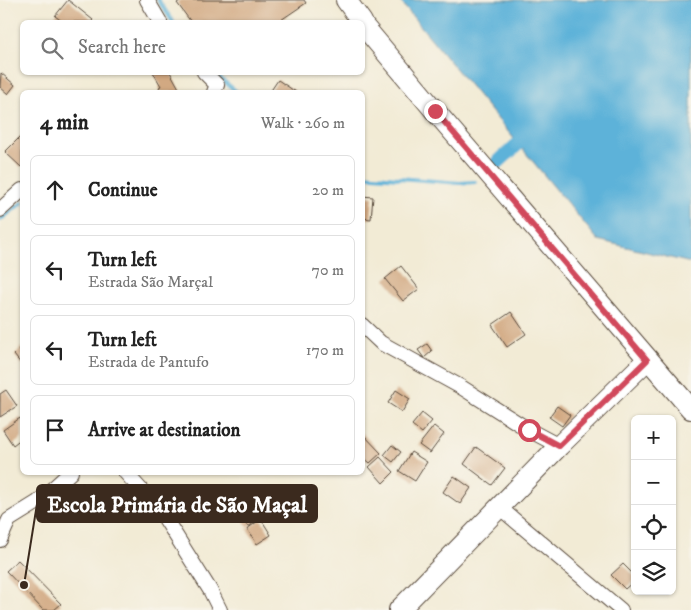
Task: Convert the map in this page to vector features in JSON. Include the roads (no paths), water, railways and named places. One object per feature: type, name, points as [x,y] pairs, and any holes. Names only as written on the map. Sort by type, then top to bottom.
[{"type":"street","points":[[147,0],[159,20]]},
{"type":"street","points":[[346,0],[360,20]]},
{"type":"street","points":[[365,27],[647,360],[691,409]]},
{"type":"street","points":[[207,75],[217,85],[215,90]]},
{"type":"street","points":[[0,210],[20,192]]},
{"type":"street","points":[[365,328],[381,343],[461,387],[529,430],[559,446]]},
{"type":"street","points":[[399,610],[559,446],[647,360]]},
{"type":"street","points":[[0,540],[9,520],[38,502],[67,475]]},
{"type":"street","points":[[128,475],[161,512],[210,590],[220,610]]},
{"type":"street","points":[[499,507],[621,610]]},
{"type":"water","points":[[399,0],[691,0],[691,263],[598,240]]},
{"type":"waterway","points":[[158,0],[172,20]]},
{"type":"waterway","points":[[216,75],[235,90]]},
{"type":"waterway","points":[[497,163],[518,144]]},
{"type":"waterway","points":[[365,175],[460,183],[475,182]]},
{"type":"waterway","points":[[0,220],[20,205]]},
{"type":"place","name":"Escola Primária de São Maçal","points":[[24,585]]}]
